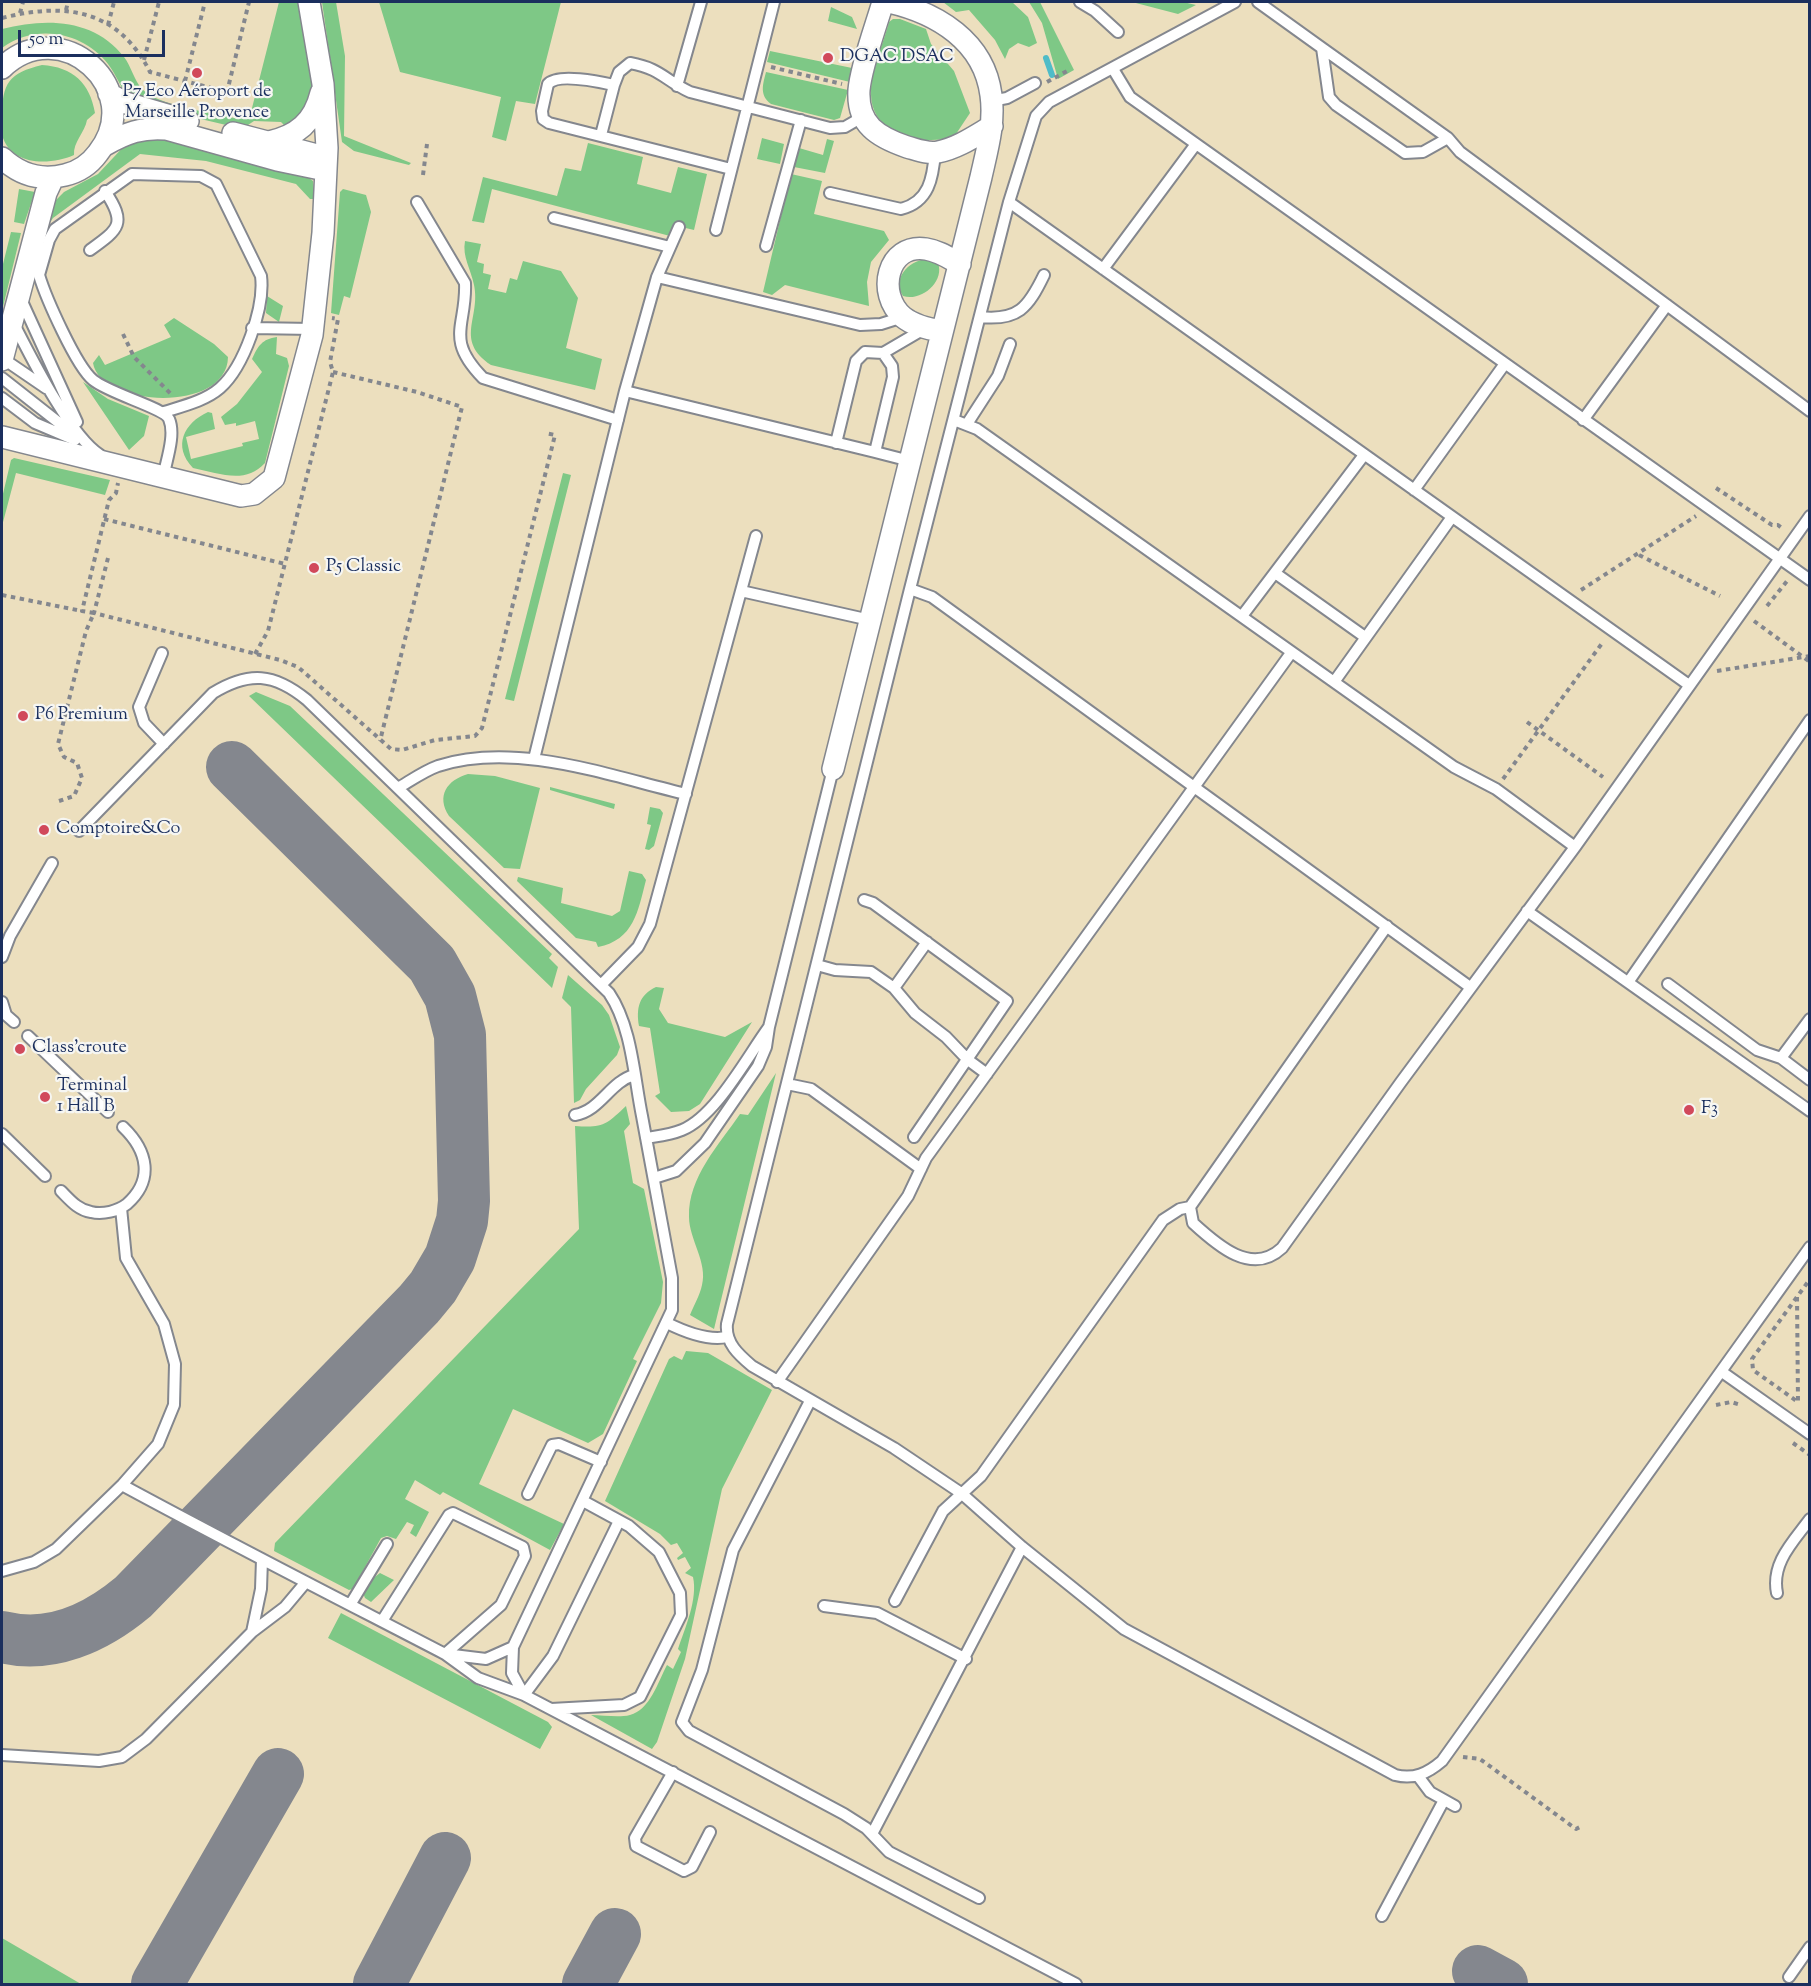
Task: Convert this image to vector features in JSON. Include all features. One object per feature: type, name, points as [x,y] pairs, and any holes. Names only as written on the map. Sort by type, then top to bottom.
[{"type":"street","points":[[2,437],[241,496],[254,494],[266,487],[278,468],[313,329],[323,233],[325,164],[323,84],[309,2]]},
{"type":"street","points":[[883,2],[859,88],[864,116],[869,126],[882,139],[924,152],[936,152],[965,142],[992,126]]},
{"type":"street","points":[[833,770],[910,461],[934,330],[960,264],[992,126],[991,101],[982,68],[954,31],[928,13],[889,2]]},
{"type":"street","points":[[2,68],[10,59],[30,50],[52,47],[73,52],[92,64],[105,81],[109,94],[112,124],[105,145],[92,161],[74,173],[53,178],[32,177],[12,168],[2,159]]},
{"type":"street","points":[[269,142],[288,138],[311,119],[323,84]]},
{"type":"street","points":[[109,94],[126,103],[158,114],[269,142],[325,164]]},
{"type":"street","points":[[105,145],[133,130],[166,129],[277,160],[325,164]]},
{"type":"street","points":[[2,359],[46,193],[53,178]]},
{"type":"street","points":[[934,330],[903,317],[892,304],[886,285],[891,266],[906,252],[925,248],[960,264]]},
{"type":"lane","points":[[677,86],[701,2]]},
{"type":"lane","points":[[716,230],[774,2]]},
{"type":"lane","points":[[1080,2],[1095,11],[1118,32]]},
{"type":"lane","points":[[1235,2],[1049,102],[1036,116],[1009,202],[910,590],[727,1324],[727,1337],[745,1360],[777,1382],[894,1448],[961,1494],[1022,1547],[1124,1629],[1395,1775],[1418,1776],[1442,1761],[1809,1248]]},
{"type":"lane","points":[[1258,2],[1448,138],[1460,152],[1809,411]]},
{"type":"lane","points":[[1322,48],[1329,97],[1335,105],[1405,153],[1423,152],[1448,138]]},
{"type":"lane","points":[[601,135],[619,72],[630,63],[660,71],[677,86],[690,92],[830,128],[845,127],[864,116]]},
{"type":"lane","points":[[1113,69],[1130,97],[1809,580]]},
{"type":"lane","points":[[614,85],[587,80],[555,79],[548,84],[542,111],[543,119],[731,169]]},
{"type":"lane","points":[[991,101],[1007,98],[1035,83]]},
{"type":"lane","points":[[766,246],[801,120]]},
{"type":"lane","points":[[1103,269],[1196,144]]},
{"type":"lane","points":[[830,193],[901,209],[910,207],[928,189],[932,180],[936,152]]},
{"type":"lane","points":[[132,174],[201,176],[216,184],[261,276],[262,285],[247,347],[232,376],[209,396],[164,412],[109,391],[92,379],[76,356],[40,280],[39,268],[55,229],[105,191],[132,174]]},
{"type":"lane","points":[[90,250],[114,232],[118,225],[117,209],[105,191]]},
{"type":"lane","points":[[417,202],[465,283],[466,295],[458,330],[461,344],[475,370],[483,378],[618,420]]},
{"type":"lane","points":[[1009,202],[1689,685]]},
{"type":"lane","points":[[554,218],[670,247]]},
{"type":"lane","points":[[534,759],[618,420],[657,277],[679,227]]},
{"type":"lane","points":[[980,317],[998,319],[1014,315],[1033,298],[1044,275]]},
{"type":"lane","points":[[657,277],[860,325],[880,324],[903,317]]},
{"type":"lane","points":[[19,294],[56,371],[87,444]]},
{"type":"lane","points":[[1583,420],[1667,305]]},
{"type":"lane","points":[[12,320],[49,390],[87,444]]},
{"type":"lane","points":[[252,328],[313,329]]},
{"type":"lane","points":[[836,443],[856,361],[866,352],[883,353],[934,330]]},
{"type":"lane","points":[[967,424],[998,376],[1010,344]]},
{"type":"lane","points":[[875,452],[893,377],[892,366],[883,353]]},
{"type":"lane","points":[[2,359],[49,390]]},
{"type":"lane","points":[[1414,490],[1504,365]]},
{"type":"lane","points":[[2,378],[121,468]]},
{"type":"lane","points":[[626,391],[910,461]]},
{"type":"lane","points":[[2,398],[35,423],[87,444]]},
{"type":"lane","points":[[163,478],[172,427],[164,412]]},
{"type":"lane","points":[[954,420],[967,424],[1454,767],[1496,789],[1575,847]]},
{"type":"lane","points":[[1242,616],[1364,455]]},
{"type":"lane","points":[[1190,1207],[1194,1223],[1240,1257],[1255,1262],[1276,1254],[1575,847],[1809,516]]},
{"type":"lane","points":[[1334,682],[1452,517]]},
{"type":"lane","points":[[601,985],[638,947],[650,924],[756,536]]},
{"type":"lane","points":[[1275,573],[1365,637]]},
{"type":"lane","points":[[910,590],[932,597],[1470,987]]},
{"type":"lane","points":[[741,591],[870,620]]},
{"type":"lane","points":[[777,1382],[908,1196],[921,1169],[987,1074],[1291,652]]},
{"type":"lane","points":[[162,653],[139,707],[144,723],[164,744]]},
{"type":"lane","points":[[80,831],[213,693],[233,681],[256,676],[276,680],[292,687],[307,700],[601,985],[618,1006],[634,1074],[674,1294],[667,1323],[513,1647],[512,1673],[524,1695]]},
{"type":"lane","points":[[1629,981],[1809,720]]},
{"type":"lane","points":[[398,788],[436,767],[465,759],[534,759],[686,794]]},
{"type":"lane","points":[[654,1178],[676,1171],[705,1143],[759,1066],[766,1047],[833,770]]},
{"type":"lane","points":[[2,957],[10,936],[52,863]]},
{"type":"lane","points":[[864,900],[873,903],[1007,1000],[914,1137]]},
{"type":"lane","points":[[1527,911],[1629,981],[1809,1111]]},
{"type":"lane","points":[[895,1601],[940,1516],[951,1501],[981,1476],[1163,1220],[1179,1209],[1190,1207],[1387,926]]},
{"type":"lane","points":[[894,988],[927,942]]},
{"type":"lane","points":[[816,965],[838,970],[864,970],[894,988],[910,1008],[987,1074]]},
{"type":"lane","points":[[1668,984],[1757,1050],[1781,1058],[1809,1080]]},
{"type":"lane","points":[[2,1002],[6,1015],[14,1022]]},
{"type":"lane","points":[[1781,1058],[1809,1019]]},
{"type":"lane","points":[[646,1138],[684,1130],[698,1120],[712,1106],[769,1027]]},
{"type":"lane","points":[[28,1036],[108,1112]]},
{"type":"lane","points":[[575,1114],[583,1113],[596,1105],[616,1083],[634,1074]]},
{"type":"lane","points":[[787,1084],[811,1089],[921,1169]]},
{"type":"lane","points":[[61,1191],[76,1206],[91,1212],[109,1212],[121,1208],[144,1184],[145,1168],[142,1154],[132,1135],[123,1127]]},
{"type":"lane","points":[[2,1134],[45,1176]]},
{"type":"lane","points":[[2,1571],[34,1562],[56,1549],[122,1485],[158,1444],[174,1405],[175,1364],[164,1324],[126,1258],[121,1208]]},
{"type":"lane","points":[[667,1323],[681,1330],[711,1338],[727,1337]]},
{"type":"lane","points":[[1722,1372],[1809,1434]]},
{"type":"lane","points":[[810,1401],[733,1550],[702,1670],[682,1722],[688,1731],[844,1814],[872,1833],[889,1852],[979,1898]]},
{"type":"lane","points":[[528,1494],[552,1445],[559,1444],[601,1462]]},
{"type":"lane","points":[[122,1485],[445,1654],[478,1678],[524,1695],[1076,1984]]},
{"type":"lane","points":[[550,1709],[624,1705],[640,1697],[646,1690],[681,1615],[680,1593],[659,1552],[647,1539],[583,1501]]},
{"type":"lane","points":[[382,1621],[448,1515],[453,1513],[523,1547],[525,1556],[501,1605],[445,1654]]},
{"type":"lane","points":[[1777,1593],[1775,1582],[1778,1565],[1809,1519]]},
{"type":"lane","points":[[524,1695],[553,1656],[620,1521]]},
{"type":"lane","points":[[350,1605],[387,1544]]},
{"type":"lane","points":[[872,1833],[966,1659],[978,1628],[1022,1547]]},
{"type":"lane","points":[[252,1632],[261,1589],[262,1559]]},
{"type":"lane","points":[[2,1755],[99,1761],[122,1757],[146,1739],[252,1632],[285,1606],[306,1582]]},
{"type":"lane","points":[[824,1606],[877,1613],[966,1659]]},
{"type":"lane","points":[[445,1654],[486,1659],[513,1647]]},
{"type":"lane","points":[[673,1772],[635,1838],[636,1846],[684,1871],[692,1867],[710,1833]]},
{"type":"lane","points":[[1418,1776],[1425,1788],[1455,1806]]},
{"type":"lane","points":[[1382,1916],[1444,1800]]},
{"type":"lane","points":[[1789,1977],[1809,1947]]},
{"type":"path","points":[[20,13],[23,2]]},
{"type":"path","points":[[66,10],[68,2]]},
{"type":"path","points":[[108,25],[114,2]]},
{"type":"path","points":[[144,60],[159,2]]},
{"type":"path","points":[[185,81],[205,2]]},
{"type":"path","points":[[2,18],[20,13],[66,10],[92,16],[122,34],[144,60],[150,72],[227,92],[249,2]]},
{"type":"path","points":[[759,64],[850,86]]},
{"type":"path","points":[[1035,83],[1044,84],[1067,71],[1068,74]]},
{"type":"path","points":[[423,175],[427,144]]},
{"type":"path","points":[[255,654],[268,631],[333,372],[330,362],[338,319]]},
{"type":"path","points":[[123,334],[134,357],[182,406]]},
{"type":"path","points":[[333,372],[417,392],[462,407],[380,741]]},
{"type":"path","points":[[2,595],[94,613],[280,660],[305,671],[391,749],[402,750],[435,740],[475,736],[480,733],[555,435],[545,433]]},
{"type":"path","points":[[1716,488],[1772,525],[1778,525],[1794,538]]},
{"type":"path","points":[[82,611],[109,500],[116,493]]},
{"type":"path","points":[[1578,592],[1696,516]]},
{"type":"path","points":[[105,519],[285,564]]},
{"type":"path","points":[[1639,554],[1720,596]]},
{"type":"path","points":[[59,801],[74,796],[82,778],[77,763],[64,757],[58,744],[86,631],[94,613],[108,558]]},
{"type":"path","points":[[1748,630],[1797,570]]},
{"type":"path","points":[[1754,621],[1809,662]]},
{"type":"path","points":[[1496,789],[1612,630]]},
{"type":"path","points":[[1723,663],[1717,671],[1809,656]]},
{"type":"path","points":[[1527,722],[1604,777]]},
{"type":"path","points":[[1797,1297],[1798,1402],[1753,1370],[1751,1363],[1809,1279]]},
{"type":"path","points":[[1710,1408],[1731,1402],[1749,1411]]},
{"type":"path","points":[[1785,1437],[1809,1455]]},
{"type":"path","points":[[1466,1746],[1460,1756],[1480,1758],[1576,1829],[1580,1827]]},
{"type":"green space","points":[[279,2],[300,2],[311,59],[313,90],[311,103],[305,116],[287,128],[281,122],[254,121],[242,129],[146,106],[135,101],[125,92],[108,64],[98,53],[72,38],[44,34],[29,35],[2,48],[2,29],[18,25],[52,23],[84,28],[112,44],[124,57],[139,85],[150,95],[185,108],[234,118],[252,108]]},
{"type":"green space","points":[[322,2],[336,2],[345,56],[344,136],[411,163],[409,165],[354,151],[342,142]]},
{"type":"green space","points":[[379,2],[561,2],[535,104],[516,101],[506,141],[492,137],[501,97],[400,72]]},
{"type":"green space","points":[[943,2],[1012,2],[1028,17],[1037,43],[1029,47],[1018,43],[1009,49],[1005,59],[995,40],[969,10],[956,12]]},
{"type":"green space","points":[[1029,2],[1040,2],[1074,70],[1058,79],[1042,23]]},
{"type":"green space","points":[[1132,2],[1183,2],[1196,5],[1178,14]]},
{"type":"green space","points":[[831,7],[852,17],[857,29],[828,21]]},
{"type":"green space","points":[[893,19],[900,19],[926,29],[931,44],[954,71],[970,113],[954,137],[928,140],[901,135],[889,129],[874,109],[871,86],[889,22]]},
{"type":"green space","points":[[770,51],[852,68],[850,82],[767,62]]},
{"type":"green space","points":[[42,65],[63,69],[78,78],[89,93],[95,113],[87,120],[75,146],[74,155],[43,162],[23,158],[14,153],[7,145],[1,131],[2,105],[10,81],[22,72]]},
{"type":"green space","points":[[766,72],[848,90],[840,118],[834,120],[771,104],[763,93]]},
{"type":"green space","points":[[151,137],[305,175],[313,181],[315,199],[310,199],[296,184],[206,161],[140,154],[53,218],[47,227],[55,201],[64,192],[98,174],[127,143]]},
{"type":"green space","points":[[762,138],[784,144],[780,164],[757,159]]},
{"type":"green space","points":[[827,139],[834,141],[825,173],[794,167],[799,148],[823,155]]},
{"type":"green space","points":[[588,143],[643,157],[637,184],[671,193],[678,167],[707,174],[694,230],[673,225],[670,236],[492,189],[484,223],[472,221],[483,177],[557,196],[565,168],[581,171]]},
{"type":"green space","points":[[791,174],[822,181],[814,214],[884,231],[889,240],[871,262],[867,282],[869,306],[785,285],[772,295],[763,292]]},
{"type":"green space","points":[[19,189],[35,192],[24,224],[14,222]]},
{"type":"green space","points":[[343,189],[366,195],[371,212],[350,298],[344,296],[339,315],[331,313],[340,192]]},
{"type":"green space","points":[[11,232],[21,233],[2,311],[2,268]]},
{"type":"green space","points":[[465,241],[481,244],[477,262],[484,264],[483,273],[491,275],[488,289],[506,293],[510,278],[517,280],[523,261],[561,271],[578,298],[566,348],[602,359],[595,390],[491,365],[480,356],[471,337],[475,297],[473,279],[464,247]]},
{"type":"green space","points":[[925,259],[938,263],[938,277],[935,283],[930,289],[917,296],[903,296],[899,283],[901,277],[908,267]]},
{"type":"green space","points":[[267,296],[283,306],[279,322],[266,313]]},
{"type":"green space","points":[[174,318],[214,344],[228,357],[222,375],[207,388],[187,396],[163,398],[117,389],[101,378],[93,363],[99,355],[105,365],[171,337],[164,325]]},
{"type":"green space","points":[[277,337],[276,354],[287,358],[289,366],[265,463],[257,470],[240,476],[193,468],[183,452],[184,436],[193,422],[208,412],[212,413],[215,429],[186,437],[191,459],[243,446],[242,443],[259,439],[255,421],[236,426],[236,423],[225,425],[221,417],[237,404],[262,372],[252,359],[259,347],[264,341]]},
{"type":"green space","points":[[83,382],[108,399],[149,416],[144,436],[129,450]]},
{"type":"green space","points":[[14,458],[110,480],[105,495],[16,473],[2,526],[2,498],[11,460]]},
{"type":"green space","points":[[563,473],[571,475],[514,701],[505,699]]},
{"type":"green space","points":[[256,692],[290,706],[552,954],[549,958],[558,967],[552,988],[249,696]]},
{"type":"green space","points":[[468,774],[495,776],[540,788],[520,869],[504,868],[449,816],[445,809],[444,796],[449,785],[454,780]]},
{"type":"green space","points":[[550,787],[615,804],[614,809],[550,790]]},
{"type":"green space","points":[[650,807],[660,809],[663,813],[654,846],[649,850],[645,849],[651,825],[647,824]]},
{"type":"green space","points":[[629,871],[642,874],[646,880],[637,913],[627,931],[620,938],[598,947],[596,942],[576,938],[517,881],[518,877],[563,888],[561,903],[612,916],[620,911]]},
{"type":"green space","points":[[568,975],[602,1005],[609,1015],[620,1047],[617,1055],[586,1089],[580,1100],[574,1103],[571,1007],[562,998]]},
{"type":"green space","points":[[656,987],[664,988],[659,1009],[668,1023],[725,1037],[752,1022],[700,1104],[689,1111],[671,1112],[655,1096],[660,1093],[650,1028],[639,1026],[638,1013],[642,998]]},
{"type":"green space","points":[[776,1073],[714,1329],[690,1315],[700,1292],[703,1277],[701,1260],[690,1225],[690,1202],[699,1175],[714,1150],[740,1114],[748,1115]]},
{"type":"green space","points":[[626,1106],[630,1124],[624,1131],[633,1183],[644,1189],[663,1282],[661,1303],[633,1359],[637,1361],[603,1434],[588,1443],[513,1409],[479,1484],[564,1524],[550,1550],[443,1492],[440,1495],[415,1480],[405,1499],[429,1512],[416,1537],[410,1533],[414,1525],[407,1522],[396,1539],[387,1536],[381,1538],[353,1589],[349,1590],[274,1551],[275,1543],[579,1229],[575,1126],[604,1124]]},
{"type":"green space","points":[[686,1351],[708,1353],[772,1390],[722,1489],[685,1659],[657,1742],[652,1749],[591,1715],[621,1716],[637,1712],[653,1694],[667,1665],[673,1669],[681,1652],[678,1649],[694,1595],[693,1577],[685,1573],[691,1568],[685,1557],[678,1560],[677,1558],[683,1553],[677,1543],[671,1545],[660,1534],[605,1501],[669,1359],[674,1356],[682,1360]]},
{"type":"green space","points":[[380,1573],[394,1580],[371,1602],[365,1598],[363,1593],[372,1579]]},
{"type":"green space","points":[[341,1613],[548,1722],[552,1727],[540,1749],[328,1638]]},
{"type":"green space","points":[[2,1938],[81,1984],[2,1984]]},
{"type":"waterway","points":[[1046,58],[1052,75]]},
{"type":"taxiway","points":[[2,1637],[38,1640],[72,1633],[104,1618],[133,1597],[419,1304],[433,1287],[450,1258],[462,1221],[464,1201],[460,1035],[450,996],[432,964],[232,767]]},
{"type":"taxiway","points":[[157,1984],[278,1774]]},
{"type":"taxiway","points":[[379,1984],[445,1858]]},
{"type":"taxiway","points":[[588,1984],[615,1934]]},
{"type":"taxiway","points":[[1478,1971],[1502,1984]]},
{"type":"place","name":"DGAC DSAC","points":[[828,58]]},
{"type":"place","name":"P7 Eco Aéroport de Marseille Provence","points":[[197,73]]},
{"type":"place","name":"P5 Classic","points":[[314,568]]},
{"type":"place","name":"P6 Premium","points":[[23,716]]},
{"type":"place","name":"Comptoire&Co","points":[[44,830]]},
{"type":"place","name":"Class'croute","points":[[20,1049]]},
{"type":"place","name":"Terminal 1 Hall B","points":[[45,1097]]},
{"type":"place","name":"F3","points":[[1689,1110]]}]
